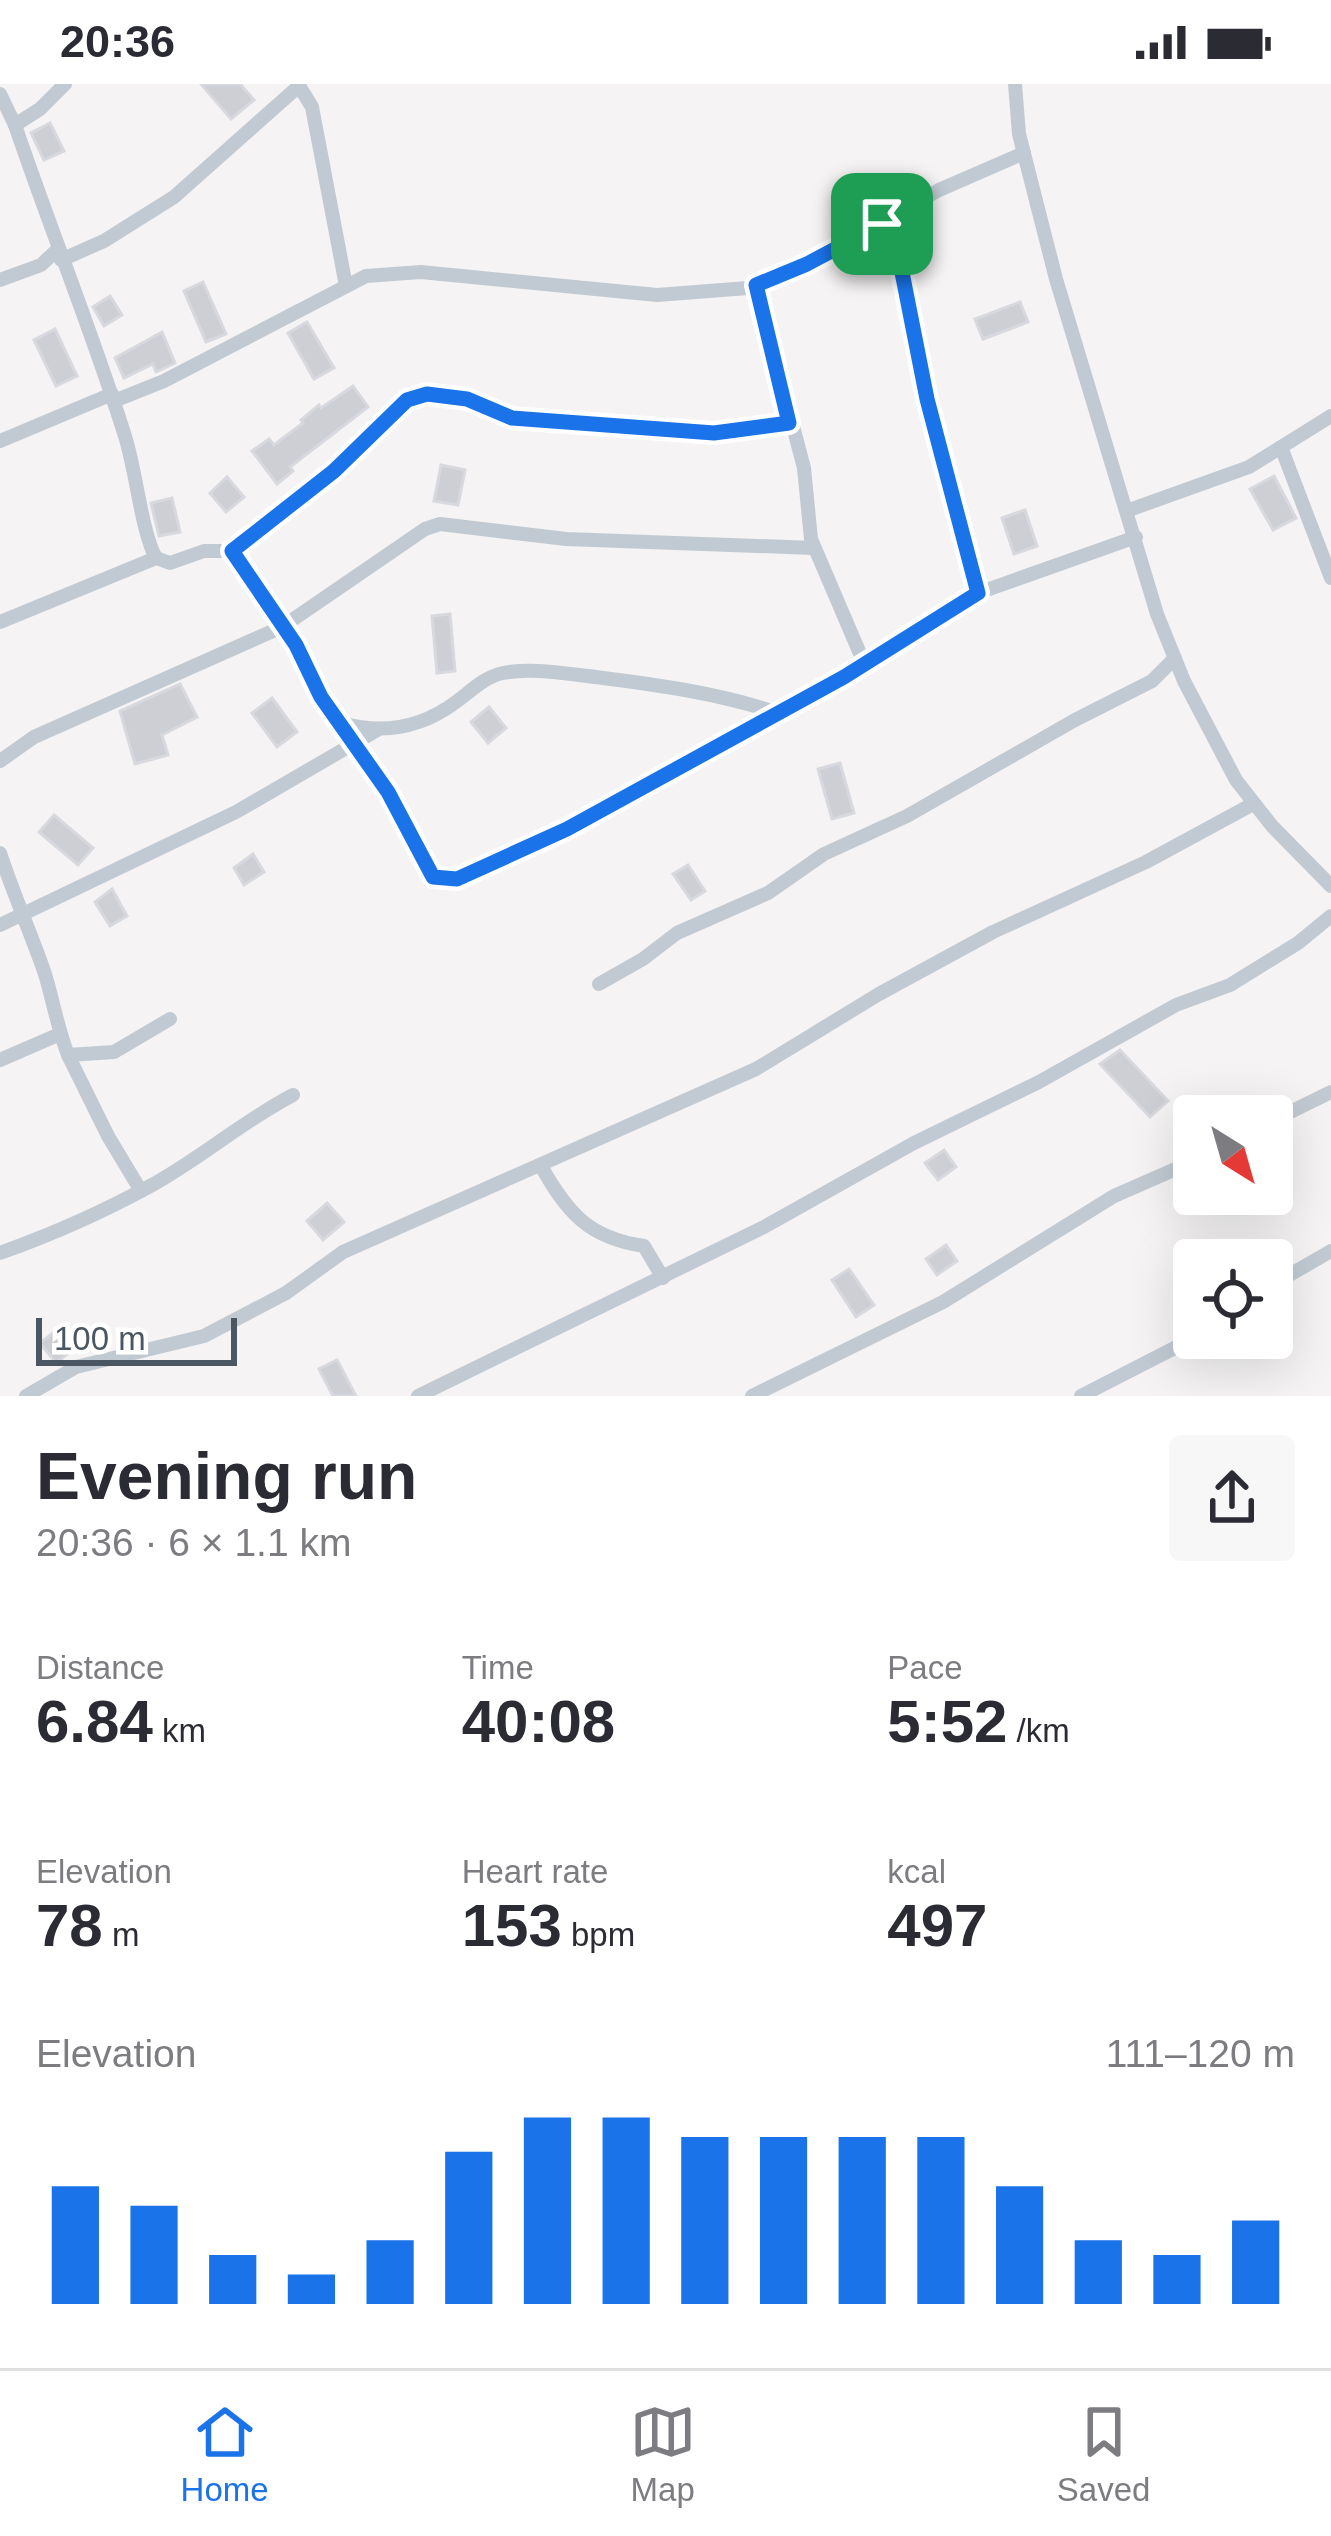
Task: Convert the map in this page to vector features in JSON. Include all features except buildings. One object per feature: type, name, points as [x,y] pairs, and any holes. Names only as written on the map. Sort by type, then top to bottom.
[{"type":"street","points":[[9,121],[40,110],[65,84]]},
{"type":"street","points":[[1016,84],[1024,153],[1056,279],[1157,614],[1213,739],[1253,804],[1328,879]]},
{"type":"street","points":[[0,280],[104,241],[174,197],[298,85],[312,107],[346,286]]},
{"type":"street","points":[[0,94],[113,397],[156,558]]},
{"type":"street","points":[[0,441],[113,397],[136,395],[366,276],[404,271],[657,295],[756,285],[807,264],[939,190],[1024,153]]},
{"type":"street","points":[[882,224],[898,252],[927,399],[978,593]]},
{"type":"street","points":[[756,285],[804,468],[814,548],[864,663]]},
{"type":"street","points":[[0,622],[156,558],[170,563],[204,551],[232,551],[334,471],[407,400],[427,394],[467,399],[512,418],[714,433],[789,423]]},
{"type":"street","points":[[1129,510],[1249,467],[1331,416]]},
{"type":"street","points":[[1281,447],[1331,578]]},
{"type":"street","points":[[0,760],[34,736],[282,627],[425,529],[440,524],[566,539],[814,548]]},
{"type":"street","points":[[232,551],[296,645],[321,697],[388,792],[426,867],[441,880],[457,879],[567,829],[778,713],[978,593],[1136,536]]},
{"type":"street","points":[[599,984],[677,934],[768,893],[824,854],[908,816],[1152,681],[1175,658]]},
{"type":"street","points":[[342,723],[405,728],[431,718],[484,680],[515,671],[677,688],[778,713]]},
{"type":"street","points":[[0,925],[236,812],[379,729]]},
{"type":"street","points":[[26,1396],[76,1366],[204,1336],[286,1293],[343,1252],[756,1069],[992,932],[1146,862],[1253,804]]},
{"type":"street","points":[[0,853],[46,978],[59,1034],[108,1136],[142,1190]]},
{"type":"street","points":[[418,1396],[663,1278],[914,1143],[1039,1082],[1176,1005],[1230,985],[1298,943],[1331,916]]},
{"type":"street","points":[[68,1055],[114,1052],[170,1019]]},
{"type":"street","points":[[0,1060],[59,1034]]},
{"type":"street","points":[[1293,1111],[1331,1093]]},
{"type":"street","points":[[0,1253],[66,1229],[142,1190],[293,1095]]},
{"type":"street","points":[[541,1166],[568,1211],[615,1240],[644,1246],[663,1278]]},
{"type":"street","points":[[752,1396],[944,1302],[1114,1196],[1173,1170]]},
{"type":"street","points":[[1293,1274],[1331,1251]]},
{"type":"street","points":[[1081,1396],[1173,1349]]},
{"type":"route","points":[[882,224],[898,252],[927,399],[978,593],[844,677],[567,829],[457,879],[433,877],[388,792],[321,697],[296,645],[232,551],[334,471],[407,400],[427,394],[451,394],[512,418],[714,433],[789,423],[756,285],[882,224]]}]
